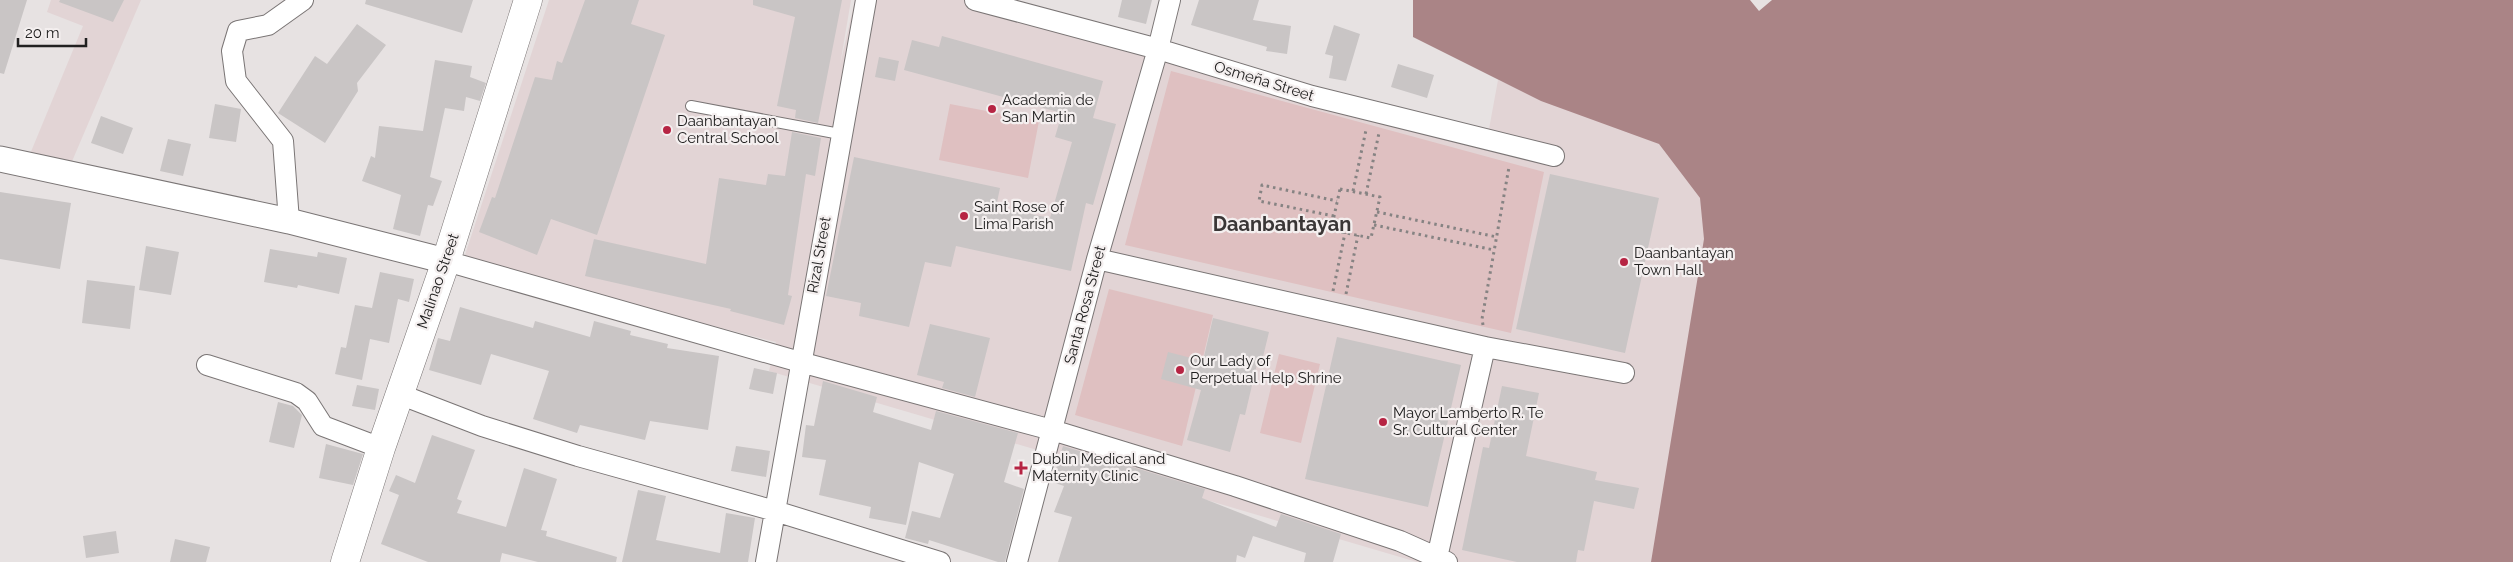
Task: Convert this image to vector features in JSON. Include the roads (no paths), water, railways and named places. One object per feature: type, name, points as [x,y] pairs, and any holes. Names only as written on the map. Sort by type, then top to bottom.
[{"type":"main road","name":"Malinao Street","points":[[345,562],[399,394],[446,261],[528,0]]},
{"type":"street","points":[[289,221],[283,141],[236,81],[232,51],[238,31],[268,25],[303,0]]},
{"type":"street","name":"Rizal Street","points":[[766,562],[840,134],[866,0]]},
{"type":"street","name":"Osmeña Street","points":[[975,0],[1013,4],[1312,96],[1554,156]]},
{"type":"street","name":"Santa Rosa Street","points":[[1017,562],[1097,259],[1158,49],[1170,0]]},
{"type":"street","points":[[0,159],[289,221],[446,261],[800,362],[1052,430],[1400,541],[1440,561],[1485,347]]},
{"type":"street","points":[[1097,259],[1485,347],[1624,374]]},
{"type":"street","points":[[207,365],[296,393],[307,400],[324,426],[381,448]]},
{"type":"street","points":[[399,394],[502,432],[774,511],[940,562]]},
{"type":"lane","points":[[691,106],[840,134]]},
{"type":"place","name":"Academia de San Martin","points":[[992,109]]},
{"type":"place","name":"Daanbantayan Central School","points":[[667,130]]},
{"type":"place","name":"Saint Rose of Lima Parish","points":[[964,216]]},
{"type":"place","name":"Daanbantayan Town Hall","points":[[1624,262]]},
{"type":"place","name":"Our Lady of Perpetual Help Shrine","points":[[1180,370]]},
{"type":"place","name":"Mayor Lamberto R. Te Sr. Cultural Center","points":[[1383,422]]},
{"type":"place","name":"Dublin Medical and Maternity Clinic","points":[[1021,468]]},
{"type":"district","name":"Daanbantayan","points":[[1282,224]]}]
